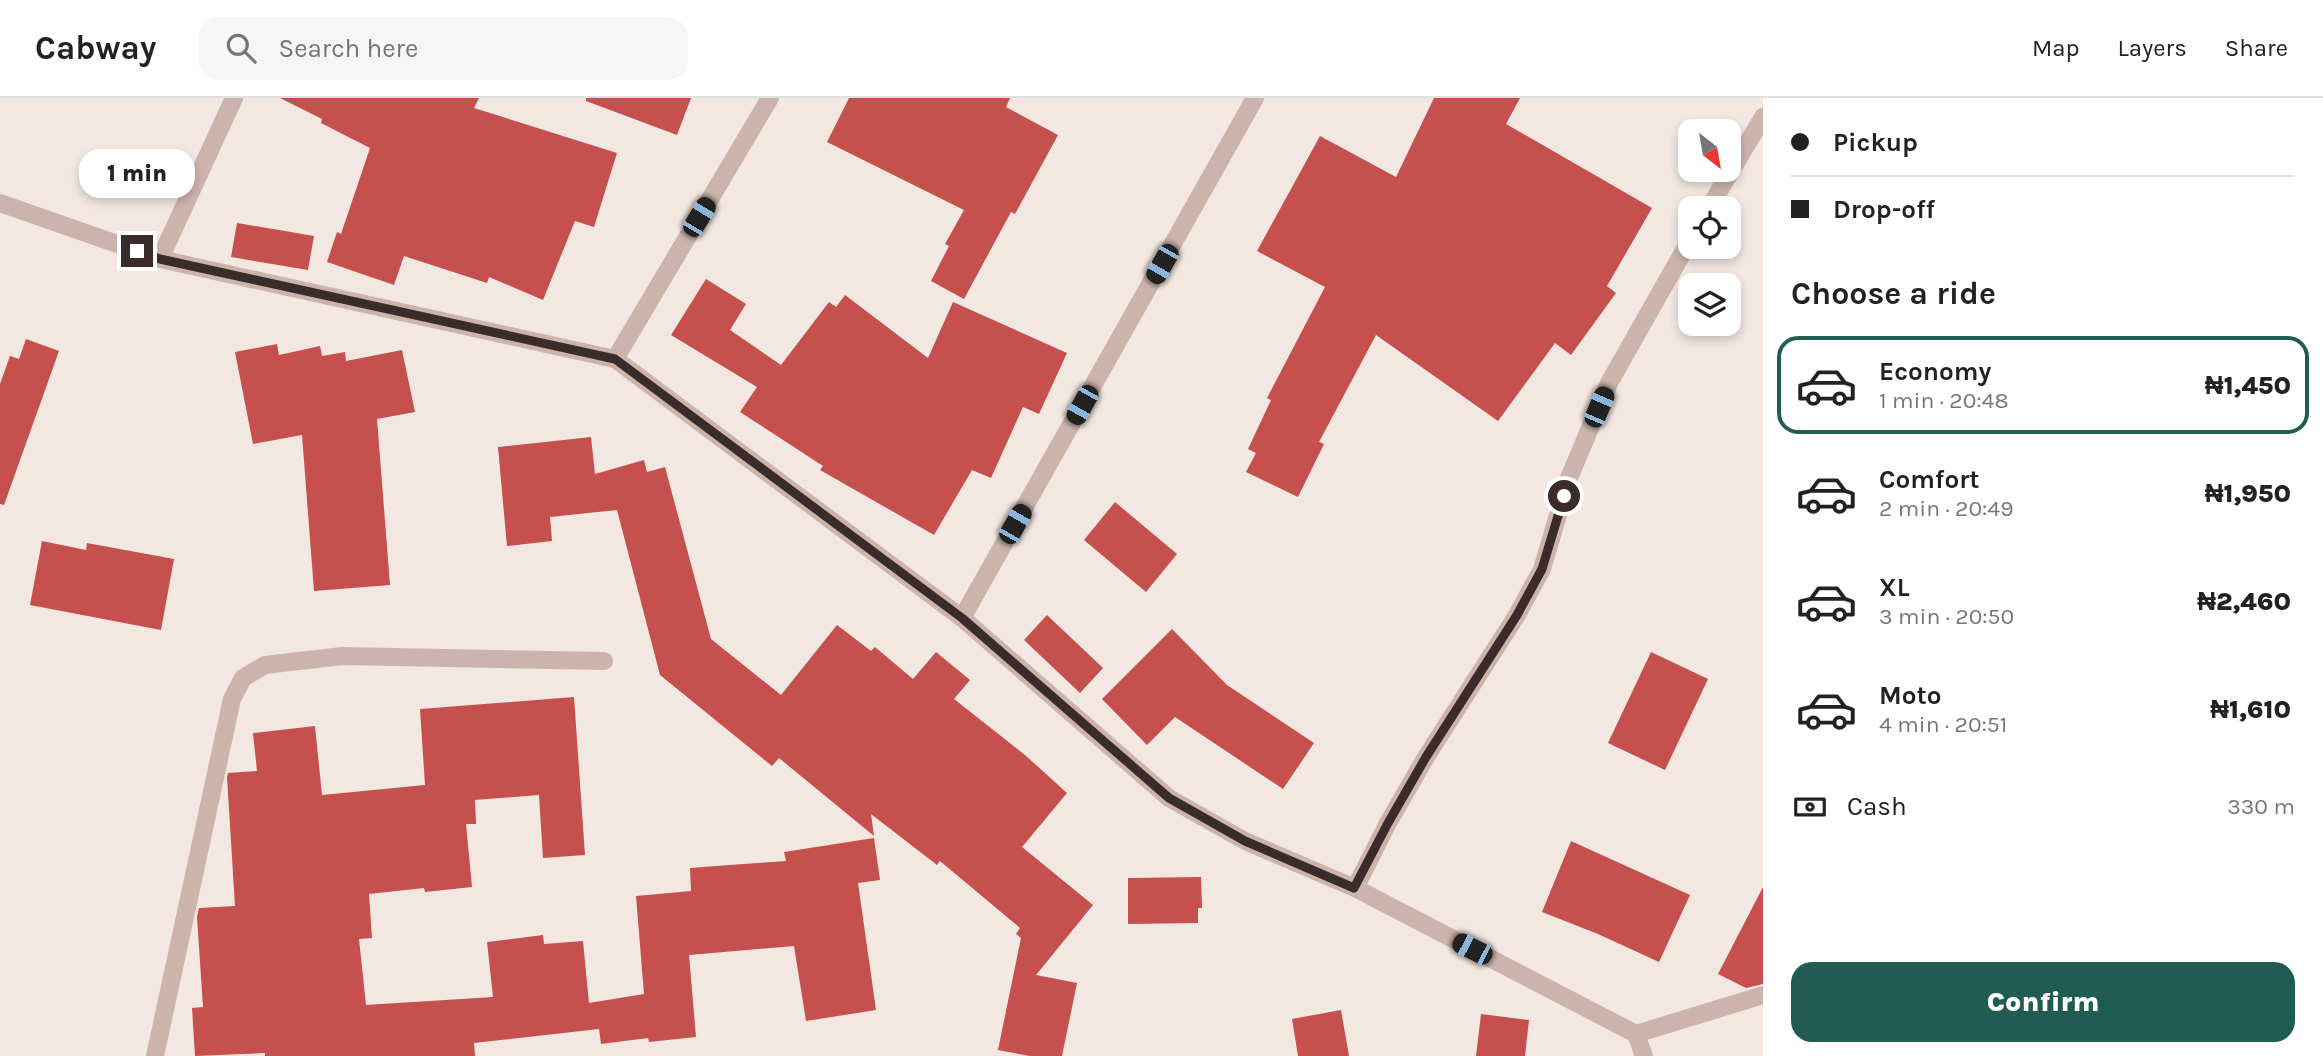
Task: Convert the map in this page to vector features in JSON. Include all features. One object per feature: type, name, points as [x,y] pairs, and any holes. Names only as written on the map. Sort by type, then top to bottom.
[{"type":"street","points":[[160,259],[234,98]]},
{"type":"street","points":[[615,359],[770,98]]},
{"type":"street","points":[[962,618],[1255,98]]},
{"type":"street","points":[[1716,196],[1763,117]]},
{"type":"street","points":[[0,203],[160,259],[615,359],[962,618],[1169,798],[1245,841],[1354,888],[1636,1034],[1644,1056]]},
{"type":"street","points":[[1354,888],[1426,757],[1517,615],[1542,569],[1569,478],[1609,383],[1679,259]]},
{"type":"street","points":[[155,1056],[232,699],[243,678],[265,665],[342,656],[604,661]]},
{"type":"street","points":[[1636,1034],[1763,995]]},
{"type":"building","points":[[280,98],[479,98],[474,108],[617,153],[594,227],[575,221],[543,300],[489,277],[487,283],[404,256],[394,285],[327,262],[337,232],[341,234],[370,148]]},
{"type":"building","points":[[586,98],[691,98],[677,135],[586,101]]},
{"type":"building","points":[[849,98],[1010,98],[1006,107],[1058,135],[1015,214],[1011,212],[964,299],[931,281],[949,246],[945,244],[964,210],[827,142]]},
{"type":"building","points":[[1434,98],[1520,98],[1506,124],[1652,208],[1607,286],[1616,293],[1571,355],[1555,343],[1498,421],[1376,335],[1319,442],[1324,444],[1298,497],[1246,472],[1256,453],[1248,449],[1271,400],[1267,398],[1325,287],[1257,251],[1320,136],[1396,177]]},
{"type":"building","points":[[237,223],[314,236],[308,270],[231,257]]},
{"type":"building","points":[[706,279],[746,304],[730,330],[781,365],[829,302],[836,307],[845,295],[928,358],[953,302],[1067,353],[1039,414],[1023,407],[991,478],[972,470],[934,535],[820,470],[823,466],[740,412],[757,387],[671,335]]},
{"type":"building","points":[[26,339],[59,351],[4,505],[0,504],[0,384],[10,356],[19,359]]},
{"type":"building","points":[[277,344],[279,355],[320,346],[322,356],[345,352],[346,361],[402,350],[415,412],[377,419],[390,585],[314,591],[302,435],[253,444],[235,352]]},
{"type":"building","points":[[591,437],[595,474],[644,460],[647,472],[665,467],[711,639],[781,695],[837,625],[871,651],[875,647],[913,679],[936,652],[970,680],[954,699],[1025,755],[1067,793],[1022,847],[1093,905],[1036,975],[1077,983],[1062,1056],[1030,1056],[998,1050],[1021,938],[1016,934],[1020,928],[940,861],[937,865],[871,814],[874,836],[779,758],[772,766],[660,675],[617,510],[550,517],[552,541],[507,546],[498,447]]},
{"type":"building","points":[[1115,502],[1177,554],[1146,592],[1084,540]]},
{"type":"building","points":[[42,541],[86,550],[87,543],[174,559],[161,630],[30,605]]},
{"type":"building","points":[[1047,615],[1103,668],[1080,693],[1024,640]]},
{"type":"building","points":[[1172,629],[1227,685],[1314,743],[1283,789],[1175,717],[1147,745],[1102,699]]},
{"type":"building","points":[[1651,652],[1708,679],[1665,770],[1608,743]]},
{"type":"building","points":[[574,697],[585,855],[543,858],[539,795],[475,800],[476,824],[466,824],[472,887],[425,892],[424,888],[369,894],[372,938],[359,939],[366,1005],[493,997],[487,942],[543,935],[544,944],[583,941],[589,1003],[644,994],[636,896],[691,891],[690,868],[786,861],[784,852],[874,838],[880,880],[858,883],[876,1010],[806,1021],[794,946],[689,955],[696,1037],[649,1042],[648,1038],[601,1044],[599,1029],[474,1043],[475,1056],[265,1056],[265,1053],[195,1056],[192,1008],[203,1007],[197,917],[199,908],[235,906],[227,777],[228,773],[257,771],[253,733],[315,726],[322,795],[425,785],[420,709]]},
{"type":"building","points":[[1571,841],[1690,895],[1659,962],[1542,912]]},
{"type":"building","points":[[1201,877],[1202,908],[1198,908],[1198,923],[1128,924],[1128,878]]},
{"type":"building","points":[[1763,887],[1763,984],[1746,988],[1718,974]]},
{"type":"building","points":[[1341,1010],[1349,1056],[1298,1056],[1292,1019]]},
{"type":"building","points":[[1481,1014],[1529,1020],[1525,1056],[1476,1056]]},
{"type":"route","points":[[137,251],[160,259],[615,359],[962,618],[1169,798],[1245,841],[1354,888],[1426,757],[1517,615],[1542,569],[1564,496]]}]
